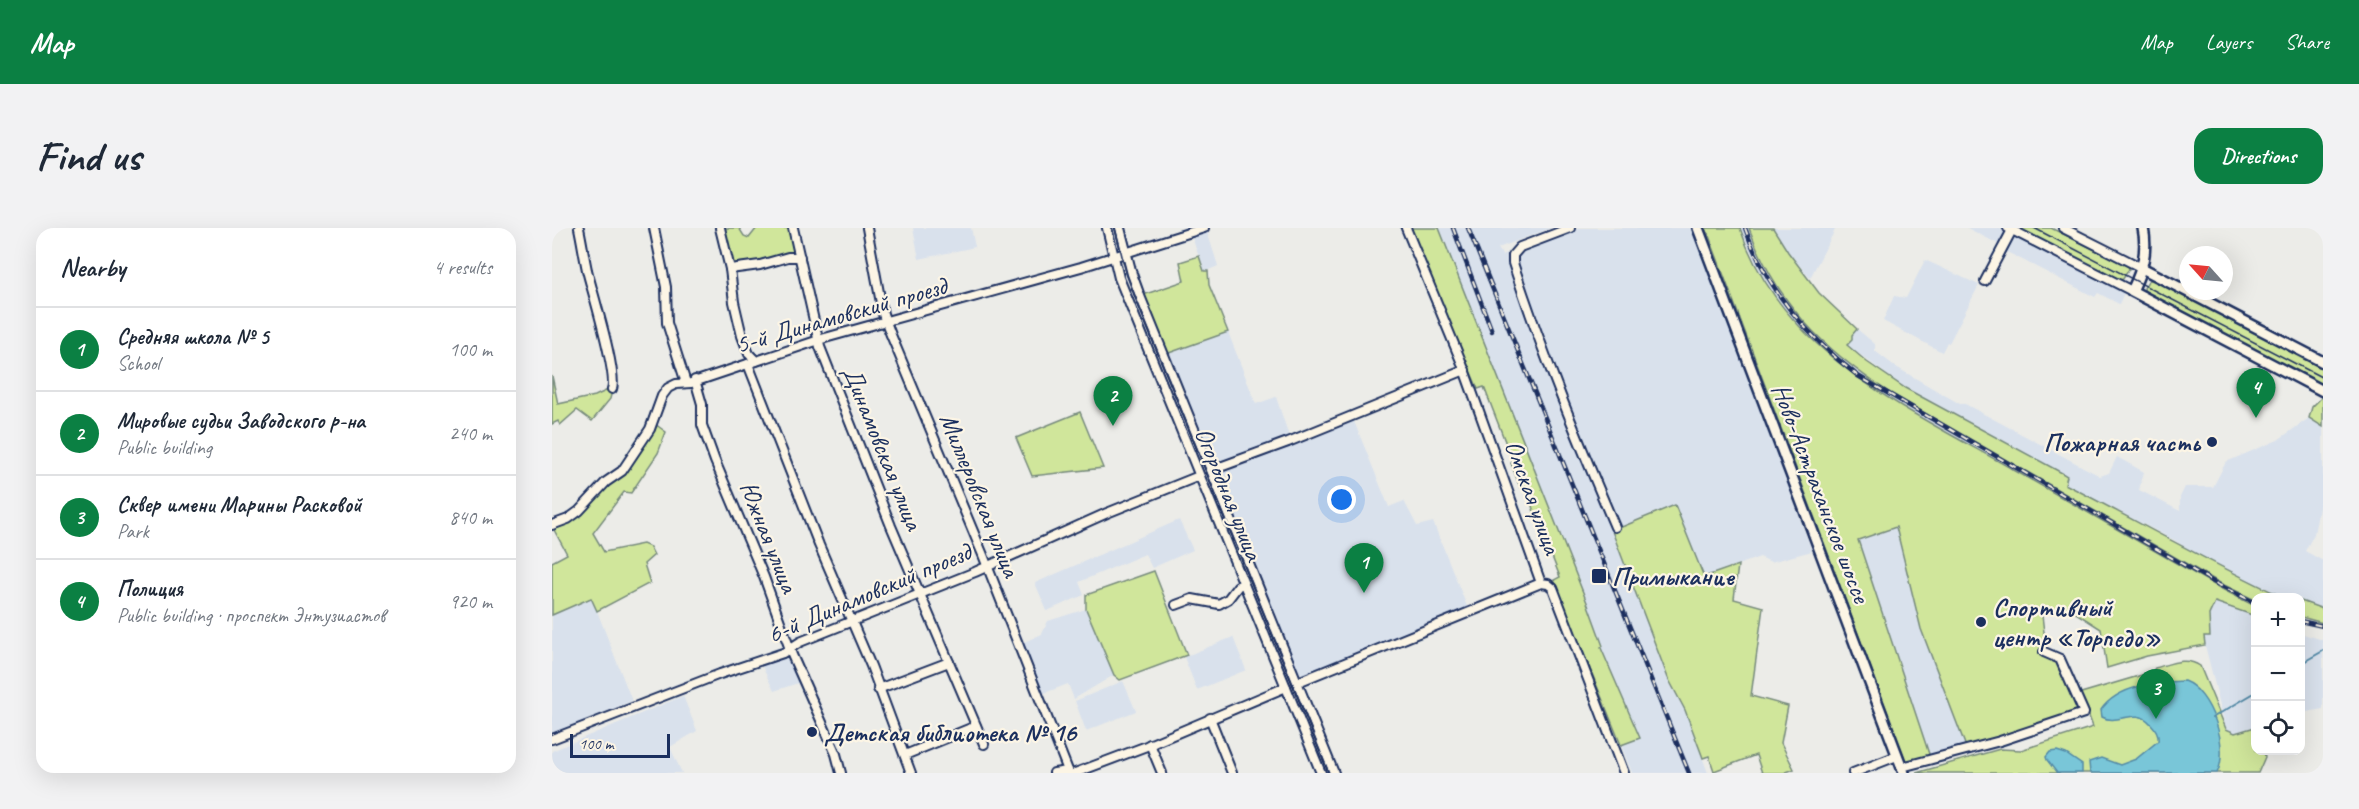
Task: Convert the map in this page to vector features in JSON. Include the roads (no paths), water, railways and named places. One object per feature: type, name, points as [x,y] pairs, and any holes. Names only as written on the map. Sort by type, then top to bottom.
[{"type":"main road","name":"Ново-Астраханское шоссе","points":[[1698,228],[1903,770]]},
{"type":"main road","points":[[2143,228],[2145,243],[2142,267],[2132,291],[2323,390]]},
{"type":"main road","points":[[2142,267],[2323,362]]},
{"type":"street","points":[[579,228],[587,270],[612,367],[614,385],[612,389]]},
{"type":"street","points":[[654,228],[666,287],[668,323],[686,383]]},
{"type":"street","points":[[720,228],[742,336],[911,773]]},
{"type":"street","name":"Динамовская улица","points":[[793,228],[819,341],[841,403],[984,744]]},
{"type":"street","name":"Миллеровская улица","points":[[867,228],[886,322],[1071,772]]},
{"type":"street","name":"Огородная улица","points":[[1107,228],[1123,289],[1321,773]]},
{"type":"street","name":"Огородная улица","points":[[1120,228],[1125,252],[1140,296],[1334,773]]},
{"type":"street","name":"5-й Динамовский проезд","points":[[552,525],[568,519],[579,511],[606,482],[622,471],[650,429],[662,396],[668,388],[676,384],[686,383],[819,341],[1113,257],[1204,228]]},
{"type":"street","name":"Омская улица","points":[[1406,228],[1465,370],[1541,583],[1553,588],[1624,773]]},
{"type":"street","points":[[1570,228],[1520,247],[1513,255],[1513,263],[1559,391],[1615,527]]},
{"type":"street","points":[[2063,228],[2142,267]]},
{"type":"street","points":[[1985,281],[2010,229],[2132,291]]},
{"type":"street","points":[[730,269],[760,265],[788,256],[800,257]]},
{"type":"street","points":[[1212,470],[1288,442],[1465,370]]},
{"type":"street","name":"Южная улица","points":[[695,380],[702,404],[702,425],[790,649],[836,754],[841,773]]},
{"type":"street","name":"6-й Динамовский проезд","points":[[552,739],[790,649],[800,642],[986,567],[1199,476]]},
{"type":"street","points":[[1298,682],[1541,583]]},
{"type":"street","points":[[1176,605],[1192,599],[1218,604],[1228,599],[1238,586],[1243,584]]},
{"type":"street","points":[[1903,770],[2084,713],[2060,659],[2044,652]]},
{"type":"street","points":[[879,689],[950,662]]},
{"type":"street","points":[[1054,773],[1071,772],[1150,744],[1286,687]]},
{"type":"street","points":[[1210,718],[1232,773]]},
{"type":"street","points":[[905,755],[976,726]]},
{"type":"street","points":[[1150,744],[1162,773]]},
{"type":"street","points":[[1853,773],[1897,756]]},
{"type":"water","points":[[2184,681],[2202,696],[2216,721],[2221,749],[2217,773],[2090,773],[2089,762],[2101,758],[2120,765],[2136,759],[2158,741],[2156,730],[2145,719],[2133,716],[2114,719],[2102,717],[2101,710],[2108,702],[2117,695],[2139,686]]},
{"type":"water","points":[[2057,751],[2082,765],[2082,773],[2057,773],[2046,757],[2050,752]]},
{"type":"waterway","points":[[2305,661],[2323,651]]},
{"type":"waterway","points":[[2212,718],[2251,695]]},
{"type":"tram line","points":[[1115,228],[1127,276],[1329,773]]},
{"type":"tram line","points":[[2034,228],[2323,378]]},
{"type":"railway","points":[[1453,228],[1492,331]]},
{"type":"railway","points":[[1468,228],[1689,773]]},
{"type":"railway","points":[[1745,228],[1754,251],[1777,292],[1822,345],[1858,376],[2217,584],[2251,601]]},
{"type":"railway","points":[[2305,622],[2323,626]]},
{"type":"place","name":"Полиция","points":[[2256,418]]},
{"type":"place","name":"Мировые судьи Заводского р-на","points":[[1113,426]]},
{"type":"place","name":"Пожарная часть","points":[[2212,442]]},
{"type":"place","name":"Примыкание","points":[[1599,576]]},
{"type":"place","name":"Средняя школа № 5","points":[[1364,593]]},
{"type":"place","name":"Спортивный центр «Торпедо»","points":[[1981,622]]},
{"type":"place","name":"Сквер имени Марины Расковой","points":[[2156,719]]},
{"type":"place","name":"Детская библиотека № 16","points":[[812,732]]}]
